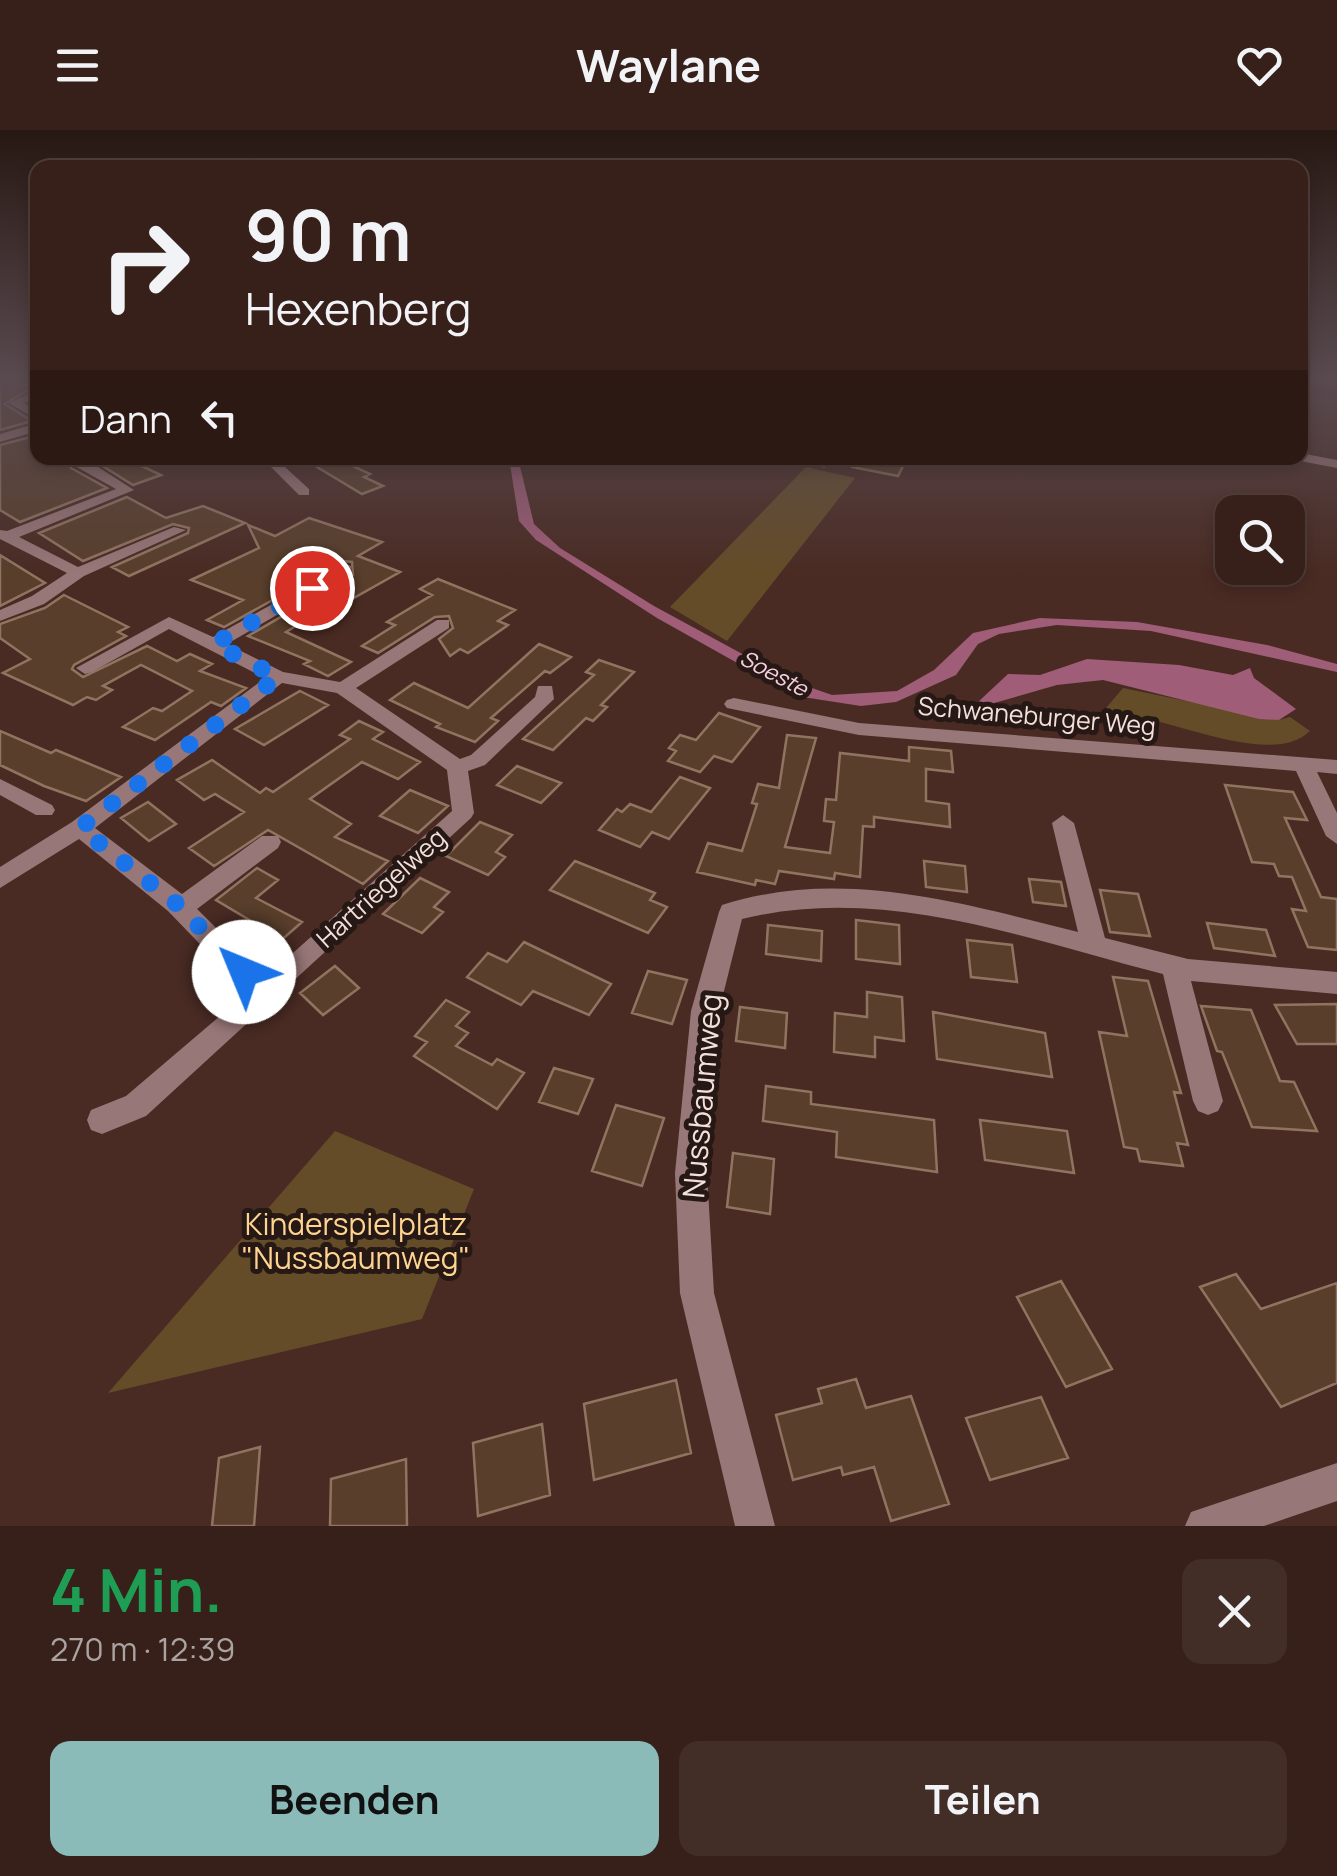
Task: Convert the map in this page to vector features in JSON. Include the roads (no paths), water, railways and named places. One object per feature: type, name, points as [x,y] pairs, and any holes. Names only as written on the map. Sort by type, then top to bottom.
[{"type":"street","points":[[1308,459],[1337,464]]},
{"type":"street","points":[[4,535],[128,490],[83,465]]},
{"type":"street","points":[[275,465],[304,492]]},
{"type":"street","points":[[0,616],[38,600],[78,573],[179,530]]},
{"type":"street","points":[[4,535],[78,573]]},
{"type":"street","points":[[214,644],[345,569]]},
{"type":"street","points":[[85,668],[169,622],[278,677],[343,688],[458,767],[478,760],[544,699],[545,690]]},
{"type":"street","points":[[343,688],[442,624]]},
{"type":"street","points":[[0,880],[80,828],[278,677]]},
{"type":"street","name":"Schwaneburger Weg","points":[[734,704],[859,729],[1337,767]]},
{"type":"street","points":[[1302,764],[1337,836]]},
{"type":"street","name":"Hartriegelweg","points":[[102,1120],[136,1106],[463,813],[458,767]]},
{"type":"street","points":[[0,786],[44,810]]},
{"type":"street","points":[[1063,823],[1094,946]]},
{"type":"street","points":[[80,828],[181,908],[265,994]]},
{"type":"street","points":[[181,908],[270,842]]},
{"type":"street","name":"Nussbaumweg","points":[[755,1526],[697,1293],[691,1173],[706,1012],[731,912],[762,902],[889,897],[1174,967],[1337,984]]},
{"type":"street","points":[[1174,967],[1208,1102]]},
{"type":"street","points":[[1205,1526],[1337,1482]]},
{"type":"water","name":"Soeste","points":[[510,465],[520,465],[534,524],[560,548],[654,606],[792,681],[832,695],[897,691],[934,670],[973,633],[1040,618],[1137,622],[1267,645],[1337,664],[1337,672],[1151,631],[1057,625],[999,634],[978,644],[956,675],[896,702],[861,706],[796,696],[657,618],[536,540],[519,521]]},
{"type":"water","points":[[1087,659],[1179,665],[1233,675],[1250,668],[1254,678],[1296,709],[1279,720],[1259,719],[1103,680],[1057,685],[984,706],[978,702],[1008,674],[1040,675]]},
{"type":"park label","name":"Kinderspielplatz \"Nussbaumweg\"","points":[[356,1242]]}]
